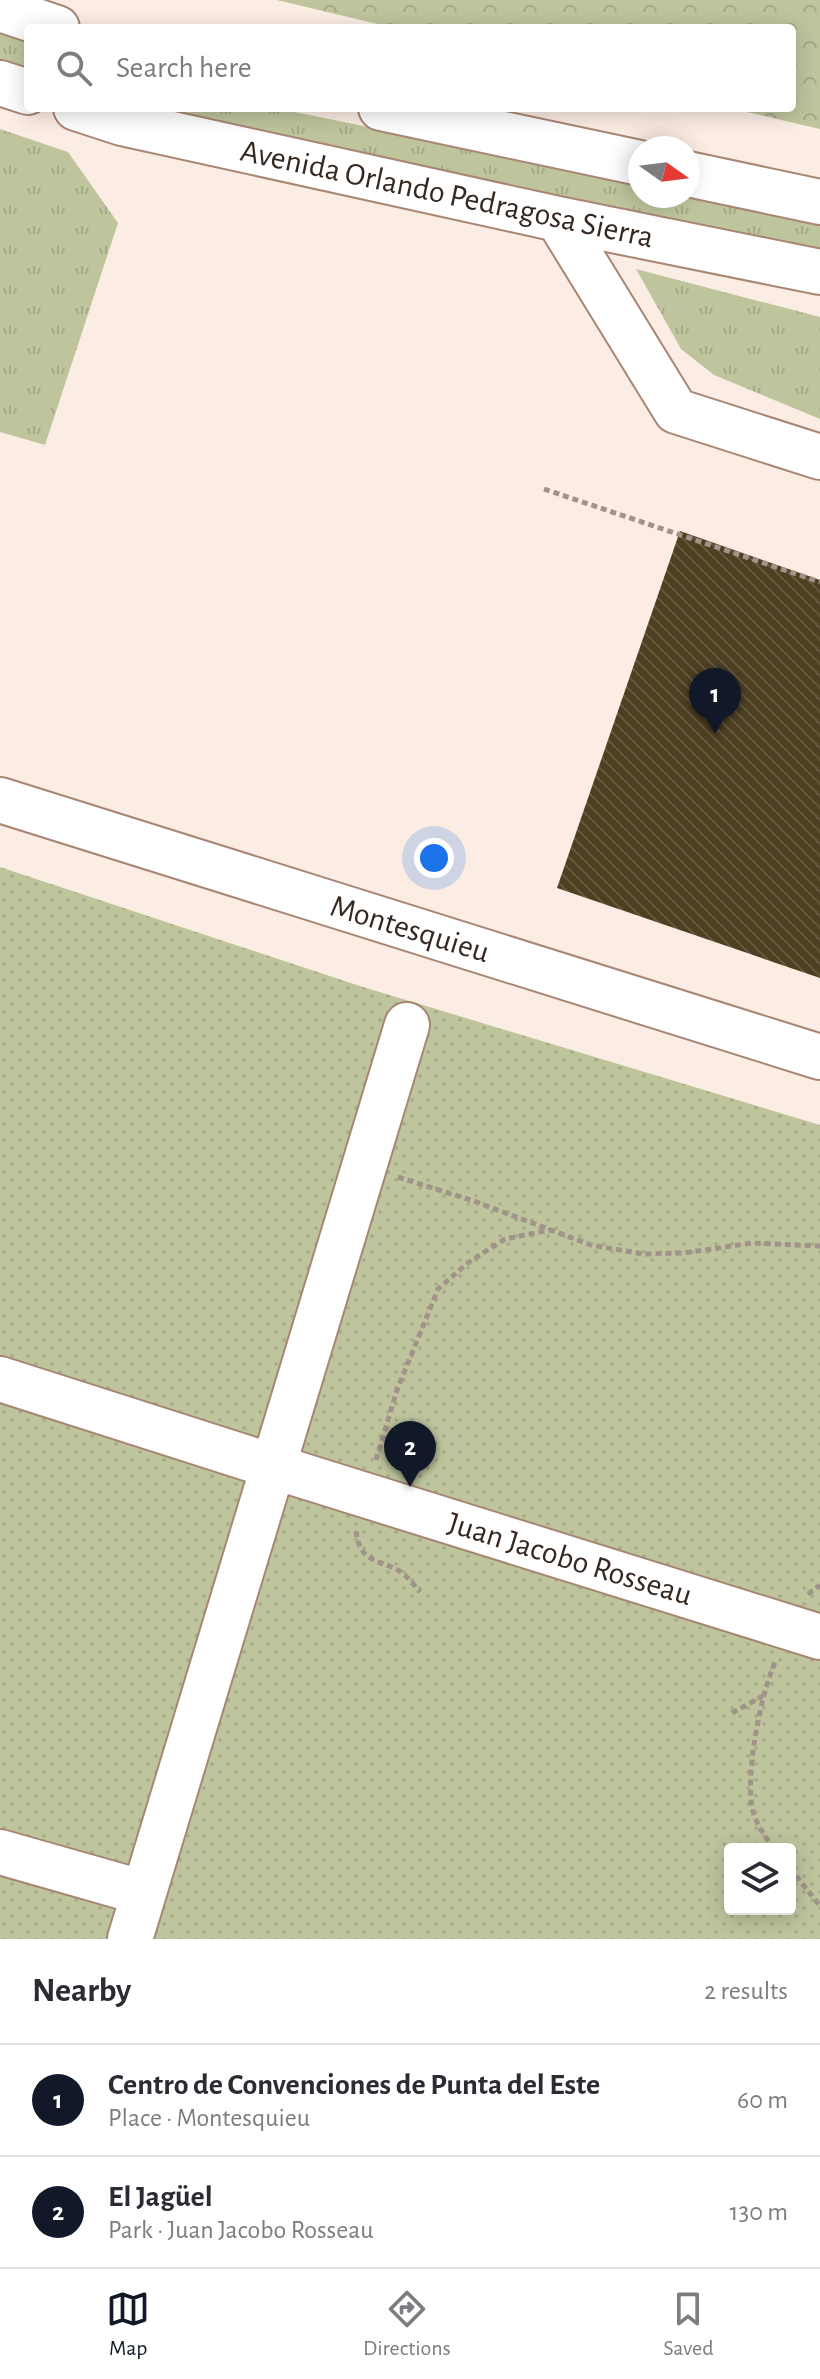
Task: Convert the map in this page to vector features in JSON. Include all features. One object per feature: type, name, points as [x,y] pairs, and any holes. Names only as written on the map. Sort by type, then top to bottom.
[{"type":"street","points":[[0,9],[45,24]]},
{"type":"street","points":[[0,83],[24,91]]},
{"type":"street","name":"Avenida Orlando Pedragosa Sierra","points":[[88,112],[122,123],[558,219],[820,272]]},
{"type":"street","points":[[400,112],[628,160]]},
{"type":"street","points":[[700,177],[820,202]]},
{"type":"street","points":[[558,219],[676,411],[820,457]]},
{"type":"street","name":"Montesquieu","points":[[0,800],[820,1057]]},
{"type":"street","points":[[130,1939],[407,1025]]},
{"type":"street","name":"Juan Jacobo Rosseau","points":[[0,1379],[806,1632]]},
{"type":"street","points":[[0,1852],[144,1893]]},
{"type":"path","points":[[544,489],[820,582]]},
{"type":"path","points":[[364,1166],[471,1200],[591,1245],[643,1254],[684,1253],[752,1243],[820,1246]]},
{"type":"path","points":[[420,1592],[403,1573],[372,1561],[358,1547],[356,1531],[397,1390],[438,1289],[469,1262],[505,1239],[550,1230]]},
{"type":"path","points":[[770,1843],[753,1812],[751,1783],[764,1696],[768,1676],[806,1632],[810,1590],[820,1585]]},
{"type":"path","points":[[732,1713],[764,1696]]},
{"type":"path","points":[[796,1876],[820,1906]]},
{"type":"green space","points":[[277,0],[820,0],[820,129],[747,112],[796,112],[796,24],[377,24]]},
{"type":"green space","points":[[0,33],[24,41],[24,72],[0,63]]},
{"type":"green space","points":[[151,112],[295,112],[628,184],[628,208],[700,208],[700,201],[820,226],[820,254]]},
{"type":"green space","points":[[0,129],[68,152],[118,223],[45,445],[0,432]]},
{"type":"green space","points":[[636,269],[820,317],[820,419],[714,375],[681,349]]},
{"type":"green space","points":[[0,867],[363,987],[820,1125],[820,1939],[0,1939]]},
{"type":"building","points":[[680,531],[820,580],[820,978],[557,888]]},
{"type":"place","name":"Centro de Convenciones de Punta del Este","points":[[715,734]]},
{"type":"place","name":"El Jagüel","points":[[410,1487]]}]
